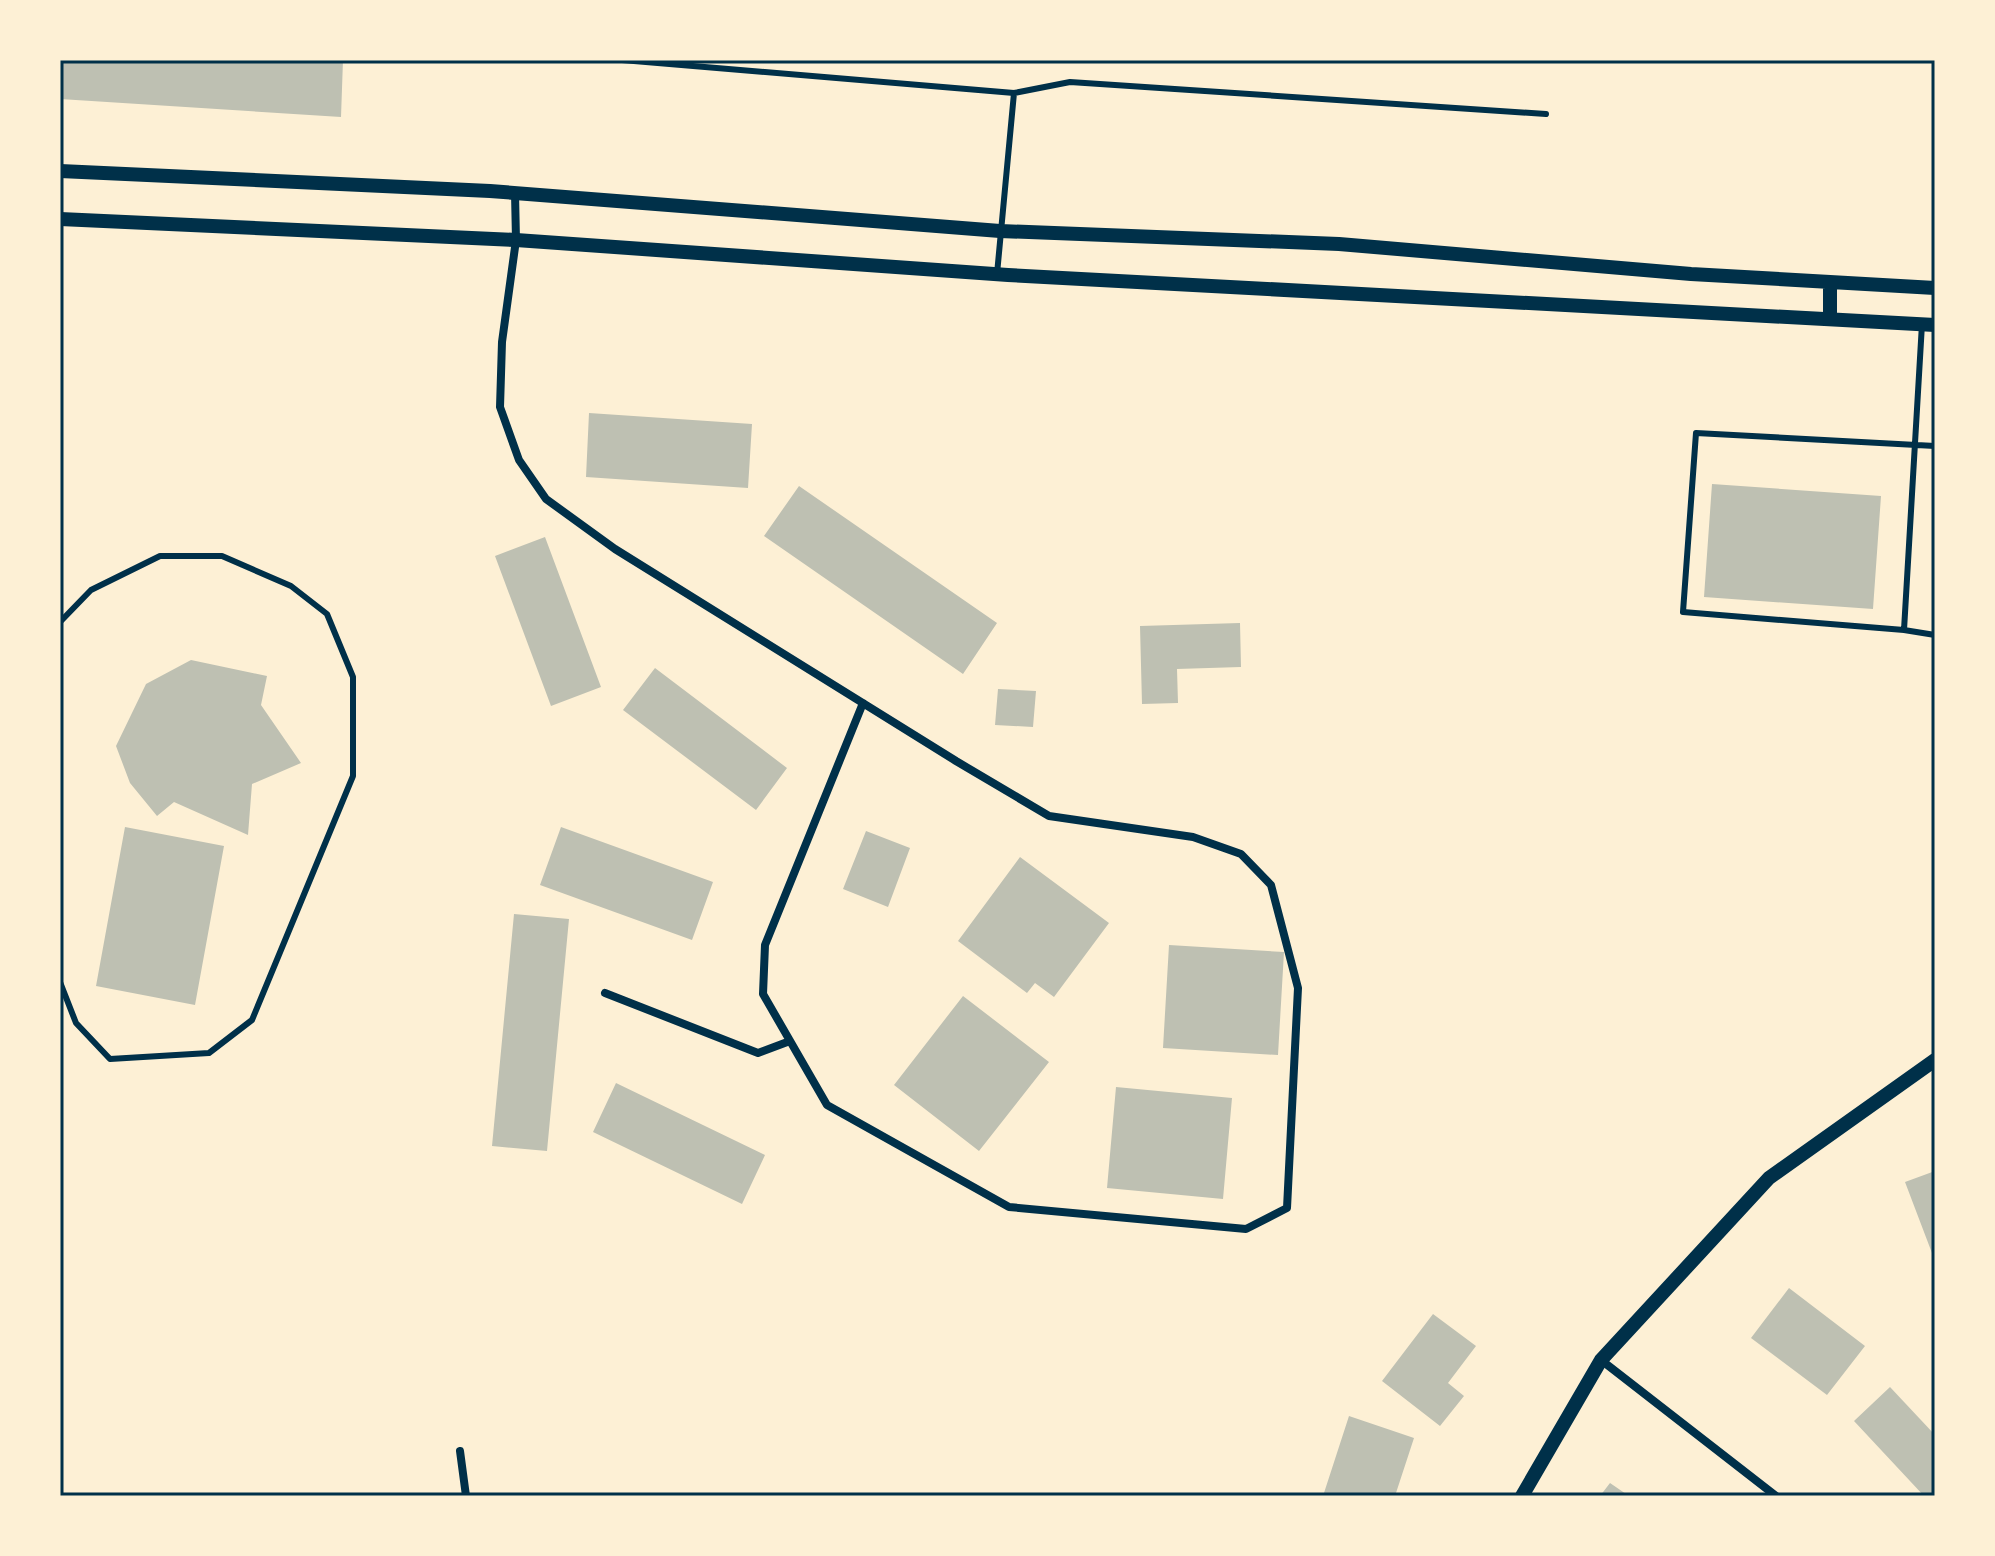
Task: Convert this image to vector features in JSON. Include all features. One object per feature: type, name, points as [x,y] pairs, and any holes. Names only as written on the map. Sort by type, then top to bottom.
[{"type":"street","points":[[60,171],[515,193],[1000,231],[1339,244],[1691,274],[1935,288]]},
{"type":"street","points":[[515,193],[516,240],[502,342],[500,407],[519,460],[546,499],[615,549],[1049,816],[1193,837],[1241,854],[1271,885],[1298,988],[1287,1208],[1246,1229],[1009,1207],[827,1105],[763,994],[765,945],[863,703]]},
{"type":"street","points":[[60,219],[516,240],[997,274],[1928,324]]},
{"type":"street","points":[[1830,282],[1830,319]]},
{"type":"street","points":[[605,993],[758,1053],[790,1041]]},
{"type":"street","points":[[1522,1496],[1601,1360],[1769,1178],[1935,1060]]},
{"type":"street","points":[[1601,1360],[1776,1496]]},
{"type":"street","points":[[460,1451],[466,1496]]},
{"type":"lane","points":[[622,60],[1014,93],[1070,82],[1546,114]]},
{"type":"lane","points":[[997,274],[1014,93]]},
{"type":"lane","points":[[1904,630],[1916,445],[1928,324]]},
{"type":"lane","points":[[1935,446],[1696,433],[1683,612],[1935,635]]},
{"type":"lane","points":[[60,622],[91,590],[160,556],[222,556],[291,586],[327,614],[353,677],[353,776],[252,1020],[209,1053],[110,1059],[76,1023],[60,982]]},
{"type":"building","points":[[60,60],[343,60],[341,117],[60,99]]},
{"type":"building","points":[[589,413],[752,424],[748,488],[586,477]]},
{"type":"building","points":[[1712,484],[1881,496],[1873,609],[1704,597]]},
{"type":"building","points":[[799,486],[997,623],[963,674],[764,536]]},
{"type":"building","points":[[545,537],[601,687],[551,706],[495,556]]},
{"type":"building","points":[[1240,623],[1241,667],[1177,669],[1178,703],[1142,704],[1140,626]]},
{"type":"building","points":[[191,660],[267,676],[261,705],[301,763],[252,784],[248,835],[174,802],[157,816],[130,783],[116,746],[146,684]]},
{"type":"building","points":[[655,668],[787,768],[756,810],[623,710]]},
{"type":"building","points":[[998,689],[1036,691],[1033,727],[995,725]]},
{"type":"building","points":[[125,827],[224,846],[195,1005],[96,986]]},
{"type":"building","points":[[561,827],[713,882],[692,940],[540,885]]},
{"type":"building","points":[[866,831],[910,848],[888,907],[843,889]]},
{"type":"building","points":[[1020,857],[1109,923],[1054,997],[1035,983],[1027,993],[958,941]]},
{"type":"building","points":[[514,914],[569,919],[547,1151],[492,1146]]},
{"type":"building","points":[[1169,945],[1284,952],[1278,1055],[1163,1048]]},
{"type":"building","points":[[963,996],[1049,1062],[979,1151],[894,1085]]},
{"type":"building","points":[[616,1083],[765,1155],[742,1204],[593,1132]]},
{"type":"building","points":[[1116,1087],[1232,1098],[1223,1199],[1107,1188]]},
{"type":"building","points":[[1935,1171],[1935,1261],[1905,1182]]},
{"type":"building","points":[[1789,1288],[1865,1346],[1827,1395],[1751,1338]]},
{"type":"building","points":[[1433,1314],[1476,1346],[1448,1383],[1464,1396],[1440,1426],[1382,1381]]},
{"type":"building","points":[[1890,1387],[1935,1435],[1935,1496],[1924,1496],[1854,1421]]},
{"type":"building","points":[[1349,1416],[1414,1438],[1395,1496],[1323,1496]]},
{"type":"building","points":[[1610,1483],[1629,1496],[1600,1496]]}]
